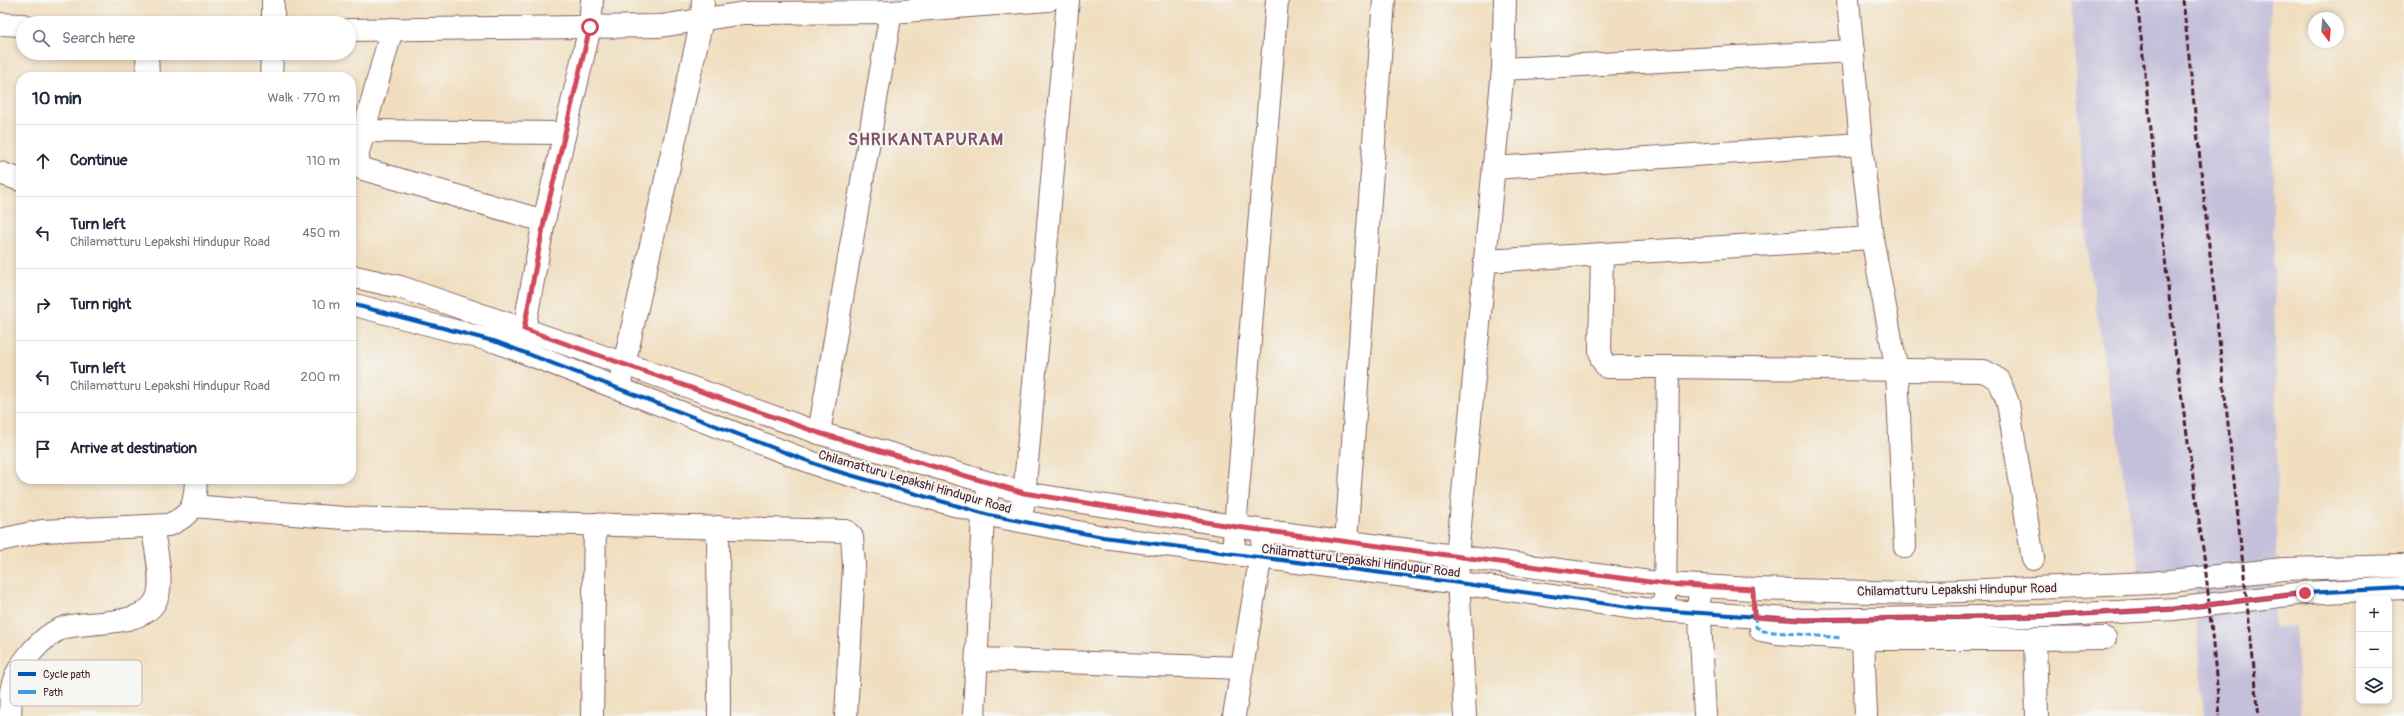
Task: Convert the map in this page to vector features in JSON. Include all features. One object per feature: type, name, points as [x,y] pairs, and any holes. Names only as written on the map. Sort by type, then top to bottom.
[{"type":"street","points":[[273,0],[273,16]]},
{"type":"street","points":[[524,329],[544,222],[590,27],[592,0]]},
{"type":"street","points":[[356,30],[661,26],[702,10],[744,12],[891,12],[1048,0]]},
{"type":"street","points":[[1021,521],[1068,0]]},
{"type":"street","points":[[1232,553],[1237,527],[1277,0]]},
{"type":"street","points":[[1346,542],[1384,0]]},
{"type":"street","points":[[1465,716],[1457,582],[1458,556],[1503,69],[1505,0]]},
{"type":"street","points":[[1848,0],[1860,144],[1872,238],[1897,371],[1905,547]]},
{"type":"street","points":[[617,388],[625,364],[702,10]]},
{"type":"street","points":[[819,433],[891,12]]},
{"type":"street","points":[[0,24],[16,25]]},
{"type":"street","points":[[392,29],[358,152],[358,162],[362,169],[544,222]]},
{"type":"street","points":[[1503,69],[1853,51]]},
{"type":"street","points":[[147,60],[148,72]]},
{"type":"street","points":[[271,72],[272,60]]},
{"type":"street","points":[[364,131],[564,134]]},
{"type":"street","points":[[1494,168],[1860,144]]},
{"type":"street","points":[[0,173],[16,178]]},
{"type":"street","points":[[1486,261],[1872,238]]},
{"type":"street","points":[[1602,254],[1602,360],[1607,367],[1897,371],[1984,370],[1999,380],[2008,403],[2034,559]]},
{"type":"street","name":"Chilamatturu Lepakshi Hindupur Road","points":[[356,277],[400,287],[625,364],[819,433],[1024,493],[1237,527],[1665,584],[1753,589],[1910,593],[2151,583],[2284,569],[2404,566]]},
{"type":"street","name":"Chilamatturu Lepakshi Hindupur Road","points":[[356,305],[498,342],[826,468],[983,514],[1103,537],[1457,582],[1664,611],[1804,620],[2044,616],[2174,609],[2305,593],[2404,588]]},
{"type":"street","points":[[1664,611],[1668,367]]},
{"type":"street","points":[[974,716],[983,514],[990,483]]},
{"type":"street","points":[[0,540],[42,531],[168,525],[184,518],[192,506],[195,484]]},
{"type":"street","points":[[192,506],[344,518],[837,529],[846,531],[852,537],[854,565],[846,716]]},
{"type":"street","points":[[592,716],[595,524]]},
{"type":"street","points":[[26,660],[42,640],[65,628],[130,619],[149,610],[157,599],[160,587],[152,526]]},
{"type":"street","points":[[718,527],[719,716]]},
{"type":"street","points":[[1234,716],[1260,557],[1266,531]]},
{"type":"street","points":[[1699,585],[1705,716]]},
{"type":"street","points":[[1753,589],[1754,617],[1756,626],[1763,631],[1863,639],[2105,638]]},
{"type":"street","points":[[1863,639],[1866,716]]},
{"type":"street","points":[[2035,639],[2037,716]]},
{"type":"street","points":[[977,659],[1242,668]]},
{"type":"street","points":[[10,706],[10,716]]},
{"type":"shaded area","points":[[2071,0],[2270,0],[2277,476],[2275,628],[2295,626],[2300,716],[2204,716],[2193,573],[2140,575],[2088,261]]},
{"type":"railway","points":[[2137,0],[2174,342],[2205,563],[2220,716]]},
{"type":"railway","points":[[2183,0],[2259,716]]},
{"type":"marked path","points":[[1753,589],[1756,627],[1763,631],[1842,638]]},
{"type":"cycle path","points":[[356,305],[497,342],[826,468],[989,515],[1103,537],[1452,582],[1643,609],[1804,620],[2044,616],[2174,609],[2305,593],[2404,588]]},
{"type":"district","name":"SHRIKANTAPURAM","points":[[926,139]]},
{"type":"route","points":[[590,27],[544,222],[524,329],[819,433],[1024,493],[1237,527],[1346,542],[1665,584],[1753,589],[1754,617],[1804,620],[2044,616],[2174,609],[2305,593]]}]
